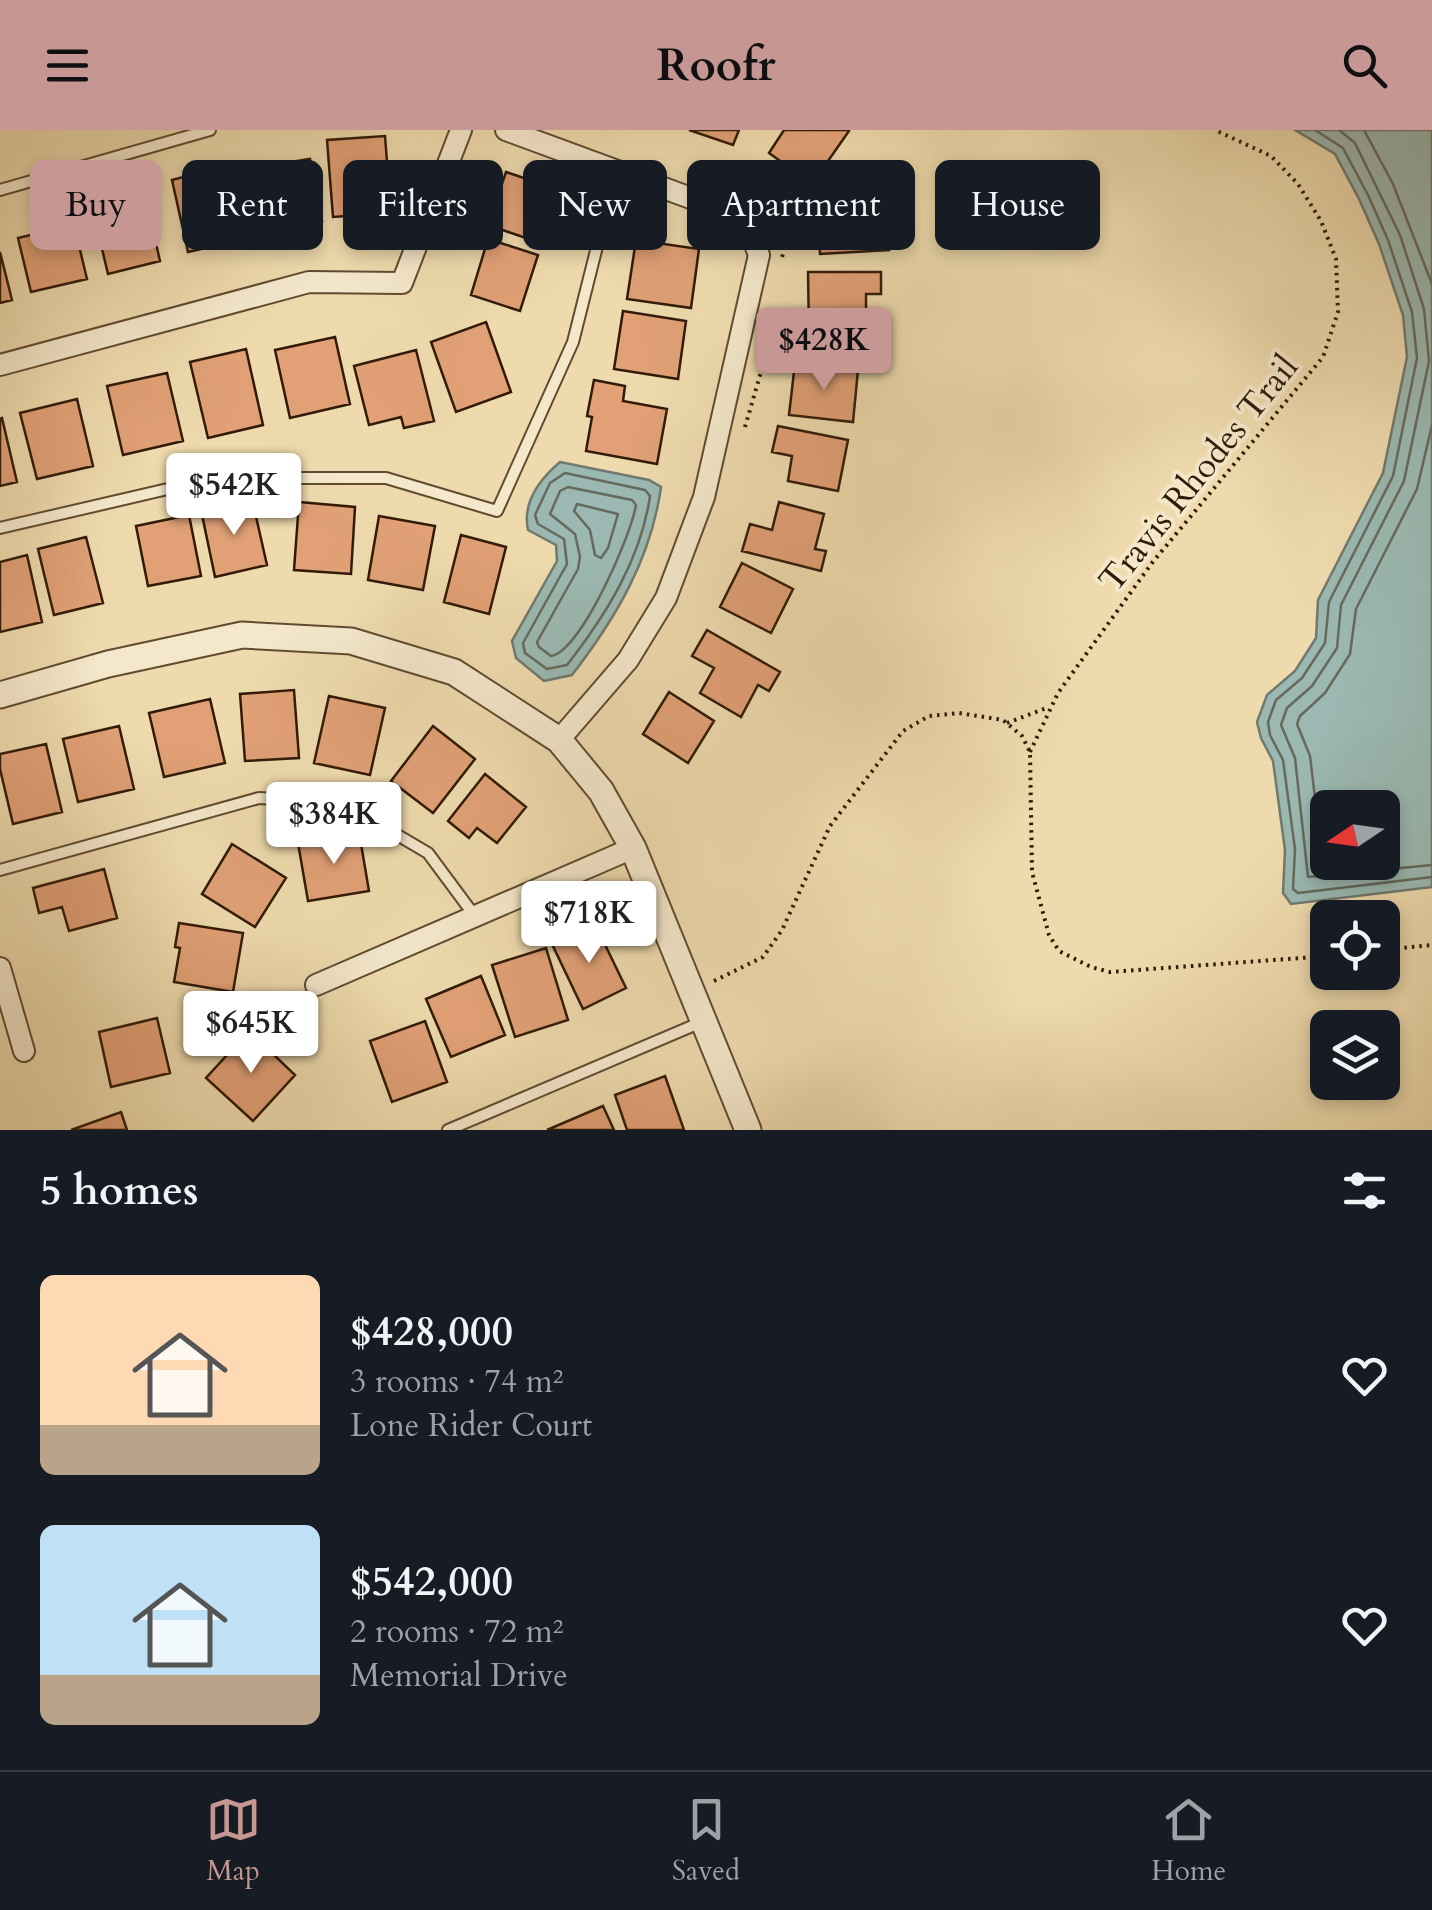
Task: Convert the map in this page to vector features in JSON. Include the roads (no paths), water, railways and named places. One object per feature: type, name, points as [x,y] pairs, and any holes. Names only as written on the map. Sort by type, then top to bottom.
[{"type":"street","points":[[0,365],[309,282],[402,283],[461,130]]},
{"type":"street","points":[[506,130],[588,160]]},
{"type":"street","points":[[558,740],[628,660],[666,598],[704,497],[759,255],[745,218],[667,189]]},
{"type":"street","points":[[0,695],[108,664],[242,635],[352,641],[454,672],[558,740],[601,791],[633,848],[748,1130]]},
{"type":"street","points":[[316,985],[633,848]]},
{"type":"street","points":[[0,968],[24,1051]]},
{"type":"lane","points":[[0,190],[210,130]]},
{"type":"lane","points":[[0,528],[215,478],[386,478],[497,511],[573,342],[596,250]]},
{"type":"lane","points":[[0,870],[259,798],[343,803],[428,854],[475,916]]},
{"type":"lane","points":[[448,1130],[704,1021]]},
{"type":"water","points":[[1295,130],[1432,130],[1432,887],[1291,904],[1283,893],[1285,850],[1273,761],[1257,722],[1267,695],[1295,671],[1316,638],[1318,600],[1383,473],[1407,357],[1403,315],[1359,199],[1335,154]]},
{"type":"water","points":[[560,462],[649,480],[661,487],[649,539],[617,609],[572,675],[544,681],[516,658],[512,641],[557,561],[556,545],[528,530],[527,520],[534,492]]}]
